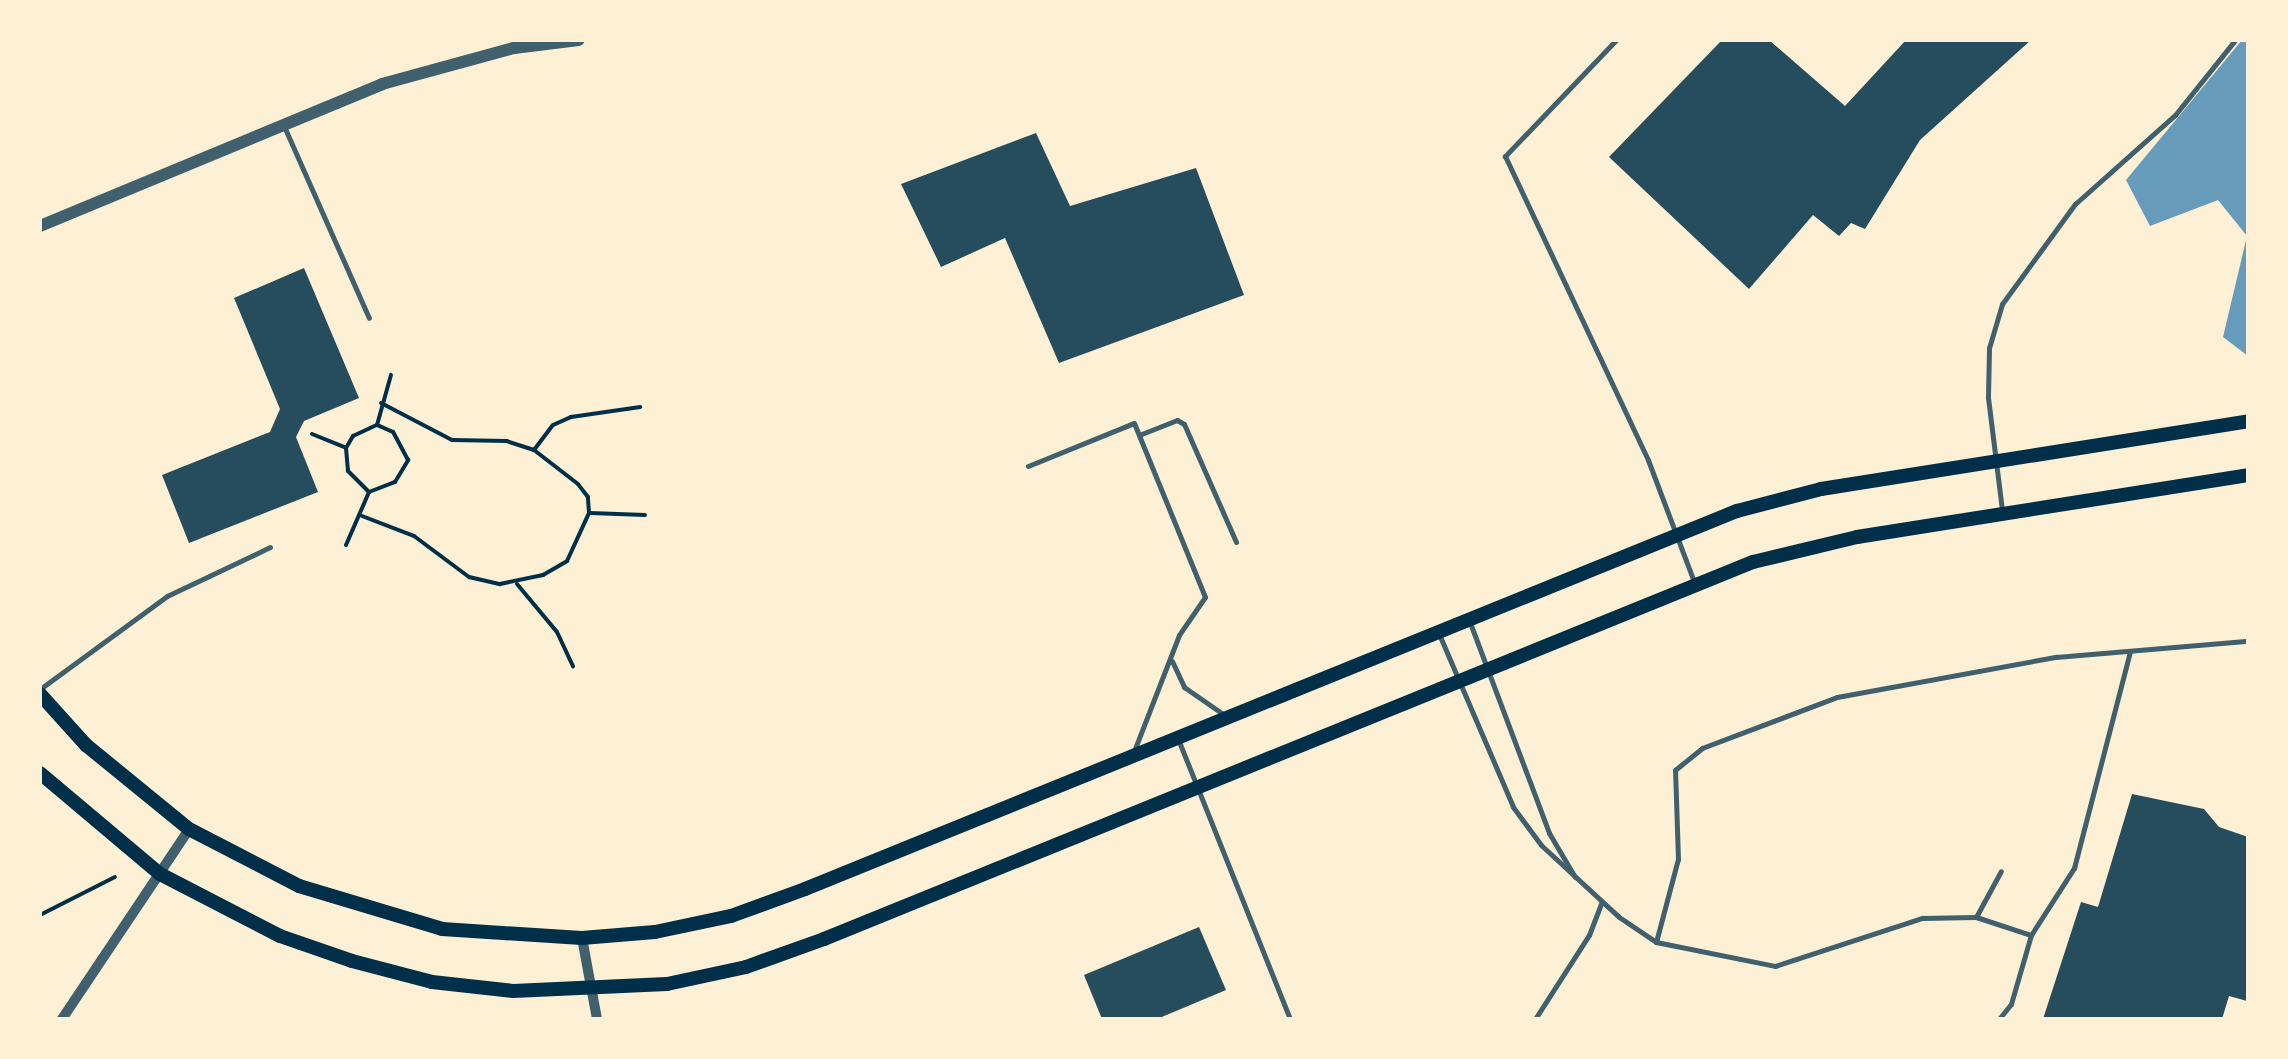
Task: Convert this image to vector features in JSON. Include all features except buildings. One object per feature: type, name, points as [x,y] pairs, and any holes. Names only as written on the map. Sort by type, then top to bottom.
[{"type":"main road","points":[[40,691],[86,745],[190,829],[300,886],[368,910],[442,929],[582,938],[732,916],[1676,532],[1820,489],[2248,423]]},
{"type":"main road","points":[[40,773],[160,874],[280,936],[352,962],[432,982],[592,992],[746,967],[1694,582],[1832,541],[2248,475]]},
{"type":"street","points":[[40,226],[283,124],[449,63],[579,40]]},
{"type":"street","points":[[62,1019],[190,829]]},
{"type":"street","points":[[582,938],[597,1019]]},
{"type":"lane","points":[[1616,40],[1506,156],[1676,532],[1694,582]]},
{"type":"lane","points":[[2002,513],[1989,348],[2002,304],[2075,204],[2175,115],[2235,40]]},
{"type":"lane","points":[[283,124],[369,318]]},
{"type":"lane","points":[[1139,435],[1177,420],[1184,424],[1236,542]]},
{"type":"lane","points":[[1028,466],[1134,423],[1205,598],[1179,635],[1134,754]]},
{"type":"lane","points":[[40,691],[167,596],[270,546]]},
{"type":"lane","points":[[1468,617],[1549,834],[1579,884]]},
{"type":"lane","points":[[1437,630],[1513,808],[1579,884],[1656,942],[1775,966],[1922,918],[1976,917],[2031,935]]},
{"type":"lane","points":[[1656,942],[1678,859],[1675,770],[1702,748],[1836,697],[2056,657],[2248,641]]},
{"type":"lane","points":[[1999,1019],[2011,1004],[2031,935],[2074,868],[2130,651]]},
{"type":"lane","points":[[1172,660],[1184,688],[1228,715]]},
{"type":"lane","points":[[1177,736],[1290,1019]]},
{"type":"lane","points":[[1976,917],[2001,870]]},
{"type":"lane","points":[[1534,1019],[1589,935],[1601,903]]},
{"type":"path","points":[[377,425],[391,375]]},
{"type":"path","points":[[362,516],[414,536],[469,577],[516,582],[567,562],[589,513],[588,497],[578,484],[534,450],[507,441],[452,440],[381,403]]},
{"type":"path","points":[[534,450],[553,425],[571,417],[640,407]]},
{"type":"path","points":[[377,425],[393,432],[408,460],[395,482],[369,492],[348,471],[346,448],[352,436],[377,425]]},
{"type":"path","points":[[312,434],[346,448]]},
{"type":"path","points":[[346,544],[362,516],[369,492]]},
{"type":"path","points":[[589,513],[646,515]]},
{"type":"path","points":[[516,582],[548,619],[573,666]]},
{"type":"path","points":[[40,915],[115,877]]},
{"type":"water","points":[[2242,40],[2248,40],[2248,356],[2223,337],[2247,236],[2218,200],[2150,226],[2126,180]]}]
